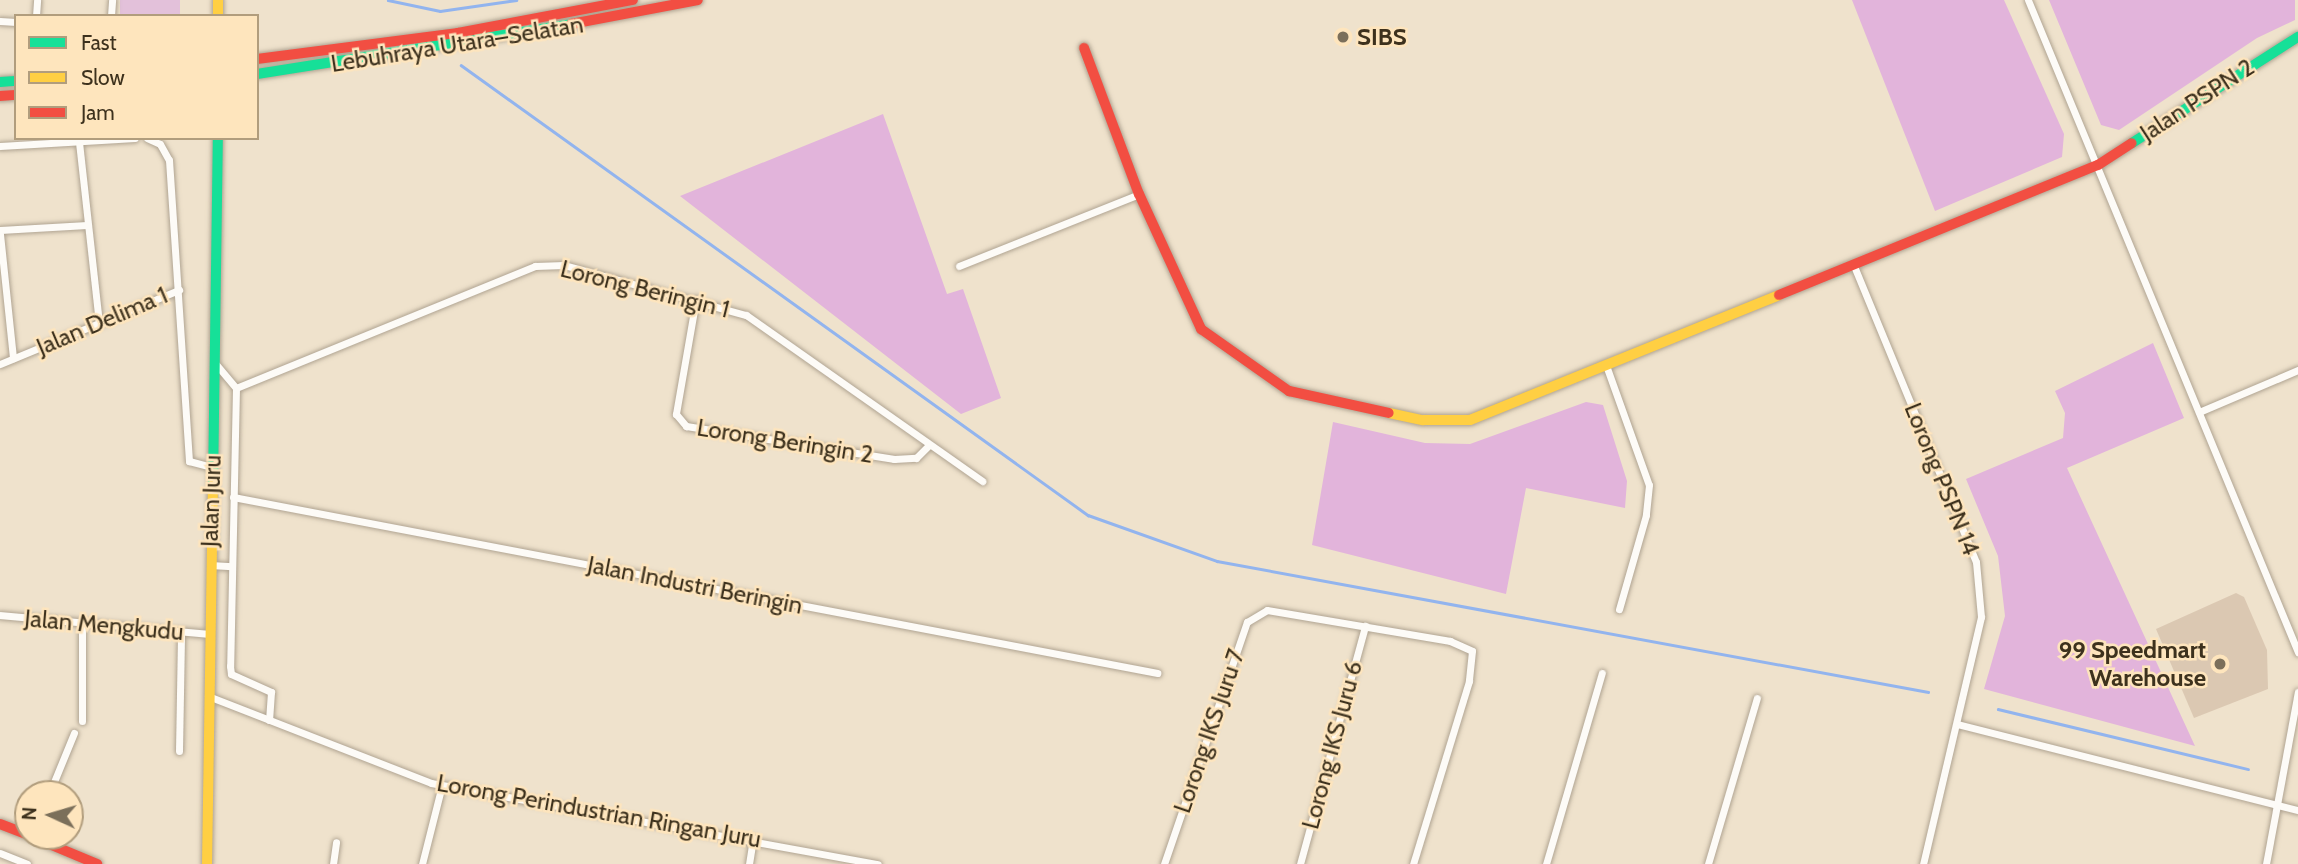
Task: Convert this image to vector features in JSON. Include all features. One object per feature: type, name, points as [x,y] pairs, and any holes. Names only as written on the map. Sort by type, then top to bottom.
[{"type":"main road","name":"Lebuhraya Utara–Selatan","points":[[259,59],[458,33],[634,0]]},
{"type":"main road","name":"Lebuhraya Utara–Selatan","points":[[259,74],[460,46],[698,0]]},
{"type":"main road","name":"Jalan PSPN 2","points":[[1084,48],[1139,194],[1201,329],[1289,391],[1423,420],[1470,421],[1607,368],[2098,165],[2298,37]]},
{"type":"main road","name":"Jalan Juru","points":[[207,864],[209,565],[218,140]]},
{"type":"main road","points":[[64,850],[97,864]]},
{"type":"street","points":[[2028,0],[2298,652]]},
{"type":"street","points":[[0,146],[107,140]]},
{"type":"street","points":[[151,140],[160,144],[169,160],[179,290]]},
{"type":"street","points":[[79,142],[99,323]]},
{"type":"street","points":[[959,267],[1139,194]]},
{"type":"street","points":[[13,358],[0,232],[87,225]]},
{"type":"street","name":"Lorong Beringin 1","points":[[236,388],[535,267],[564,265],[696,299],[746,315],[928,446],[982,481]]},
{"type":"street","name":"Lorong PSPN 14","points":[[1854,266],[1976,562],[1981,617],[1923,864]]},
{"type":"street","name":"Jalan Delima 1","points":[[0,364],[179,290],[189,461],[212,467]]},
{"type":"street","name":"Lorong Beringin 2","points":[[696,299],[676,414],[686,426],[894,459],[916,457],[928,446]]},
{"type":"street","points":[[214,362],[236,388]]},
{"type":"street","points":[[1607,368],[1649,485],[1646,515],[1619,609]]},
{"type":"street","points":[[2199,412],[2298,370]]},
{"type":"street","name":"Jalan Juru","points":[[236,388],[231,674],[271,692],[269,720]]},
{"type":"street","name":"Jalan Industri Beringin","points":[[233,497],[1157,673]]},
{"type":"street","points":[[209,565],[232,566]]},
{"type":"street","name":"Lorong IKS Juru 7","points":[[1164,864],[1247,622],[1267,610],[1365,626]]},
{"type":"street","name":"Jalan Mengkudu","points":[[0,615],[209,634]]},
{"type":"street","points":[[82,622],[82,721]]},
{"type":"street","points":[[1365,626],[1450,640],[1472,651],[1474,662],[1413,864]]},
{"type":"street","name":"Lorong IKS Juru 6","points":[[1300,864],[1365,626]]},
{"type":"street","points":[[179,751],[181,631]]},
{"type":"street","points":[[1546,864],[1602,673]]},
{"type":"street","points":[[2266,864],[2298,692]]},
{"type":"street","name":"Lorong Perindustrian Ringan Juru","points":[[208,696],[443,785],[753,838],[878,864]]},
{"type":"street","points":[[1708,864],[1757,698]]},
{"type":"street","points":[[1956,724],[2298,810]]},
{"type":"street","points":[[55,780],[74,733]]},
{"type":"street","points":[[422,864],[443,785]]},
{"type":"street","points":[[749,864],[753,838]]},
{"type":"street","points":[[333,864],[336,842]]},
{"type":"street","points":[[0,853],[27,864]]},
{"type":"shaded area","points":[[120,0],[180,0],[180,14],[120,14]]},
{"type":"shaded area","points":[[1852,0],[2004,0],[2064,134],[2062,157],[1935,211]]},
{"type":"shaded area","points":[[2049,0],[2295,0],[2295,20],[2257,38],[2119,130],[2101,125]]},
{"type":"shaded area","points":[[883,114],[947,294],[963,289],[1001,398],[961,414],[680,196]]},
{"type":"shaded area","points":[[2153,343],[2184,418],[2067,468],[2195,746],[1984,689],[2005,616],[1998,556],[1966,479],[2063,438],[2065,413],[2055,391]]},
{"type":"shaded area","points":[[1586,402],[1603,405],[1627,481],[1625,508],[1526,488],[1506,594],[1312,545],[1333,422],[1425,443],[1470,444]]},
{"type":"building","name":"99 Speedmart Warehouse","points":[[2236,593],[2244,597],[2267,650],[2268,689],[2194,718],[2156,629]]},
{"type":"waterway","points":[[388,0],[440,11],[516,0]]},
{"type":"waterway","points":[[461,65],[1088,515],[1217,561],[1928,692]]},
{"type":"waterway","points":[[1998,709],[2248,769]]},
{"type":"traffic: fast","points":[[259,74],[571,24]]},
{"type":"traffic: fast","points":[[2132,143],[2298,37]]},
{"type":"traffic: fast","points":[[0,82],[14,81]]},
{"type":"traffic: fast","points":[[213,485],[218,140]]},
{"type":"traffic: slow","points":[[218,0],[218,14]]},
{"type":"traffic: slow","points":[[1389,413],[1423,420],[1470,420],[1779,295]]},
{"type":"traffic: slow","points":[[207,864],[213,485]]},
{"type":"traffic: jam","points":[[259,59],[458,33],[633,0]]},
{"type":"traffic: jam","points":[[571,24],[698,0]]},
{"type":"traffic: jam","points":[[1084,48],[1139,194],[1201,329],[1289,391],[1389,413]]},
{"type":"traffic: jam","points":[[0,96],[14,95]]},
{"type":"traffic: jam","points":[[1779,295],[2098,165],[2132,143]]},
{"type":"traffic: jam","points":[[0,824],[14,830]]},
{"type":"traffic: jam","points":[[64,850],[97,864]]},
{"type":"place","name":"SIBS","points":[[1343,37]]},
{"type":"place","name":"99 Speedmart Warehouse","points":[[2220,664]]}]
